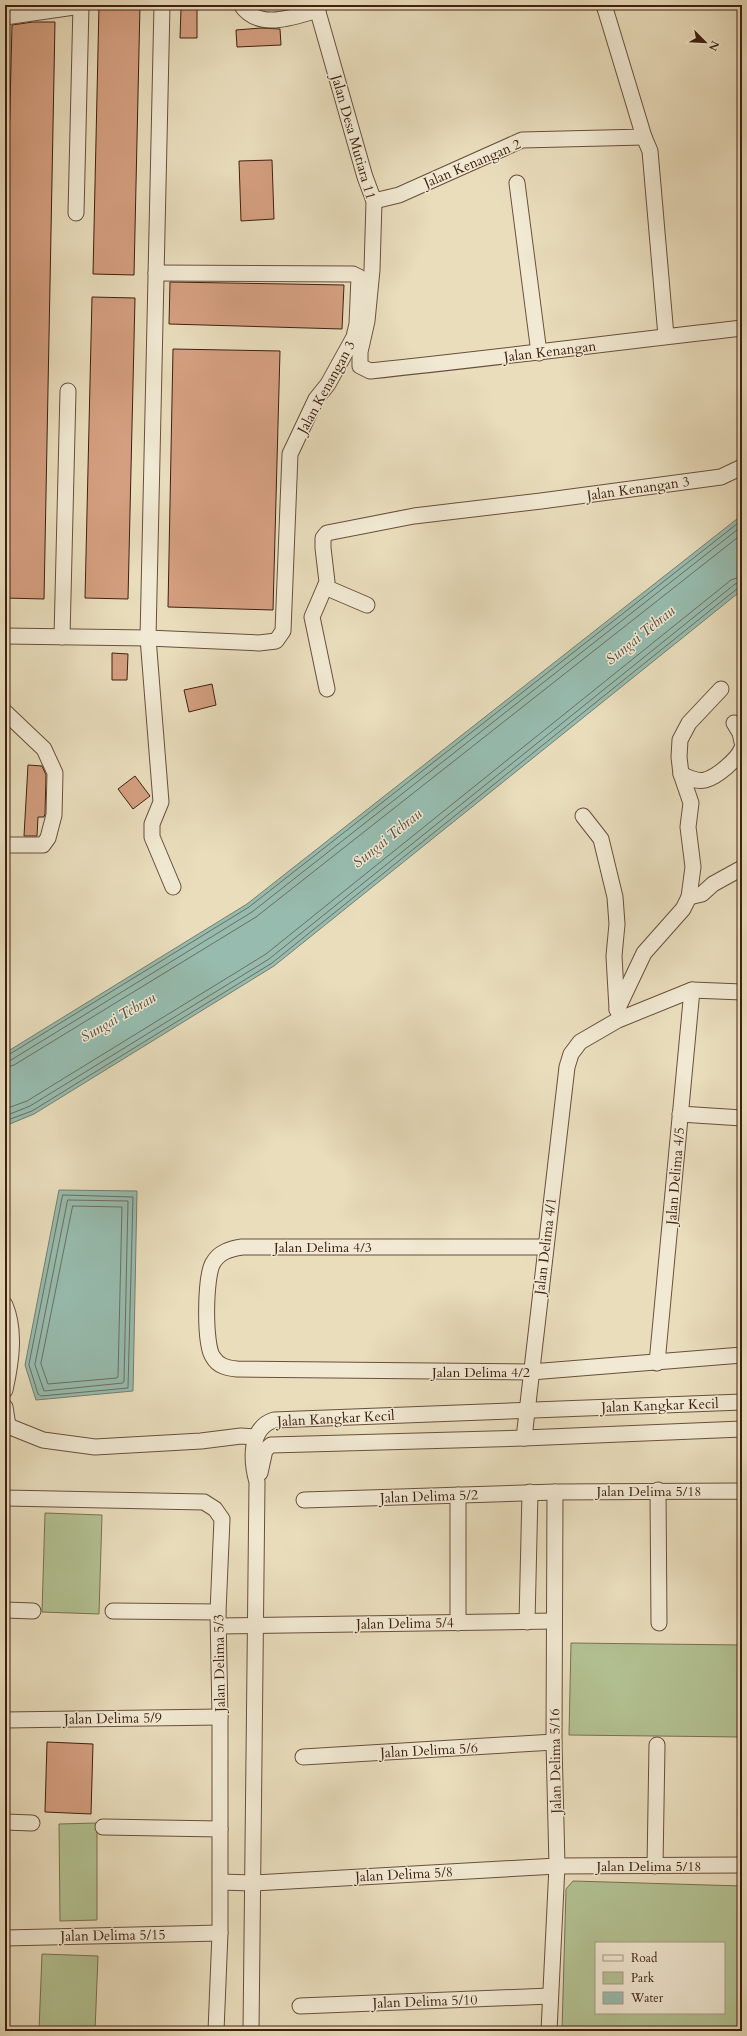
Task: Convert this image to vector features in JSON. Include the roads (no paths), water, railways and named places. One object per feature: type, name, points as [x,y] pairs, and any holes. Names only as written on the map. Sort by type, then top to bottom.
[{"type":"street","points":[[162,5],[148,638],[161,802],[152,824],[152,837],[173,887]]},
{"type":"street","points":[[241,5],[244,10],[256,18],[264,20],[283,19],[317,8]]},
{"type":"street","points":[[604,5],[644,137],[650,151],[666,336]]},
{"type":"street","points":[[5,17],[81,6],[76,213]]},
{"type":"street","name":"Jalan Desa Mutiara 11","points":[[317,8],[365,177],[374,201],[372,270],[367,321],[360,352],[360,366]]},
{"type":"street","name":"Jalan Kenangan 2","points":[[374,201],[399,195],[522,140],[644,137]]},
{"type":"street","points":[[517,183],[539,353]]},
{"type":"street","name":"Jalan Kenangan 3","points":[[148,638],[259,643],[276,641],[283,631],[290,454],[316,399],[328,384],[354,338],[357,324],[358,277],[353,274],[156,273]]},
{"type":"street","name":"Jalan Kenangan","points":[[360,366],[370,371],[539,353],[666,336],[741,332]]},
{"type":"street","points":[[62,636],[68,391]]},
{"type":"street","name":"Jalan Kenangan 3","points":[[325,587],[327,582],[323,538],[331,531],[414,516],[721,477],[742,467]]},
{"type":"street","points":[[328,689],[312,617],[325,587],[367,605]]},
{"type":"street","points":[[5,636],[148,638]]},
{"type":"street","points":[[691,803],[681,774],[679,757],[680,740],[689,723],[722,689]]},
{"type":"street","points":[[5,712],[44,749],[55,773],[54,815],[48,838],[43,845],[5,845]]},
{"type":"street","points":[[734,723],[740,733],[742,742]]},
{"type":"street","points":[[618,1015],[644,952],[683,909],[688,897],[693,867],[688,827],[691,803],[706,780],[740,755],[742,748]]},
{"type":"street","points":[[681,774],[693,780],[706,780]]},
{"type":"street","points":[[583,816],[601,839],[615,897],[617,924],[614,956],[618,1015]]},
{"type":"street","points":[[688,897],[702,894],[720,880],[742,868]]},
{"type":"street","points":[[618,1015],[692,990],[742,992]]},
{"type":"street","name":"Jalan Delima 4/5","points":[[658,1362],[692,990]]},
{"type":"street","name":"Jalan Delima 4/1","points":[[524,1438],[567,1067],[571,1054],[580,1042],[618,1015]]},
{"type":"street","points":[[680,1114],[742,1118]]},
{"type":"street","name":"Jalan Delima 4/3","points":[[220,1365],[211,1356],[206,1305],[209,1271],[213,1262],[219,1255],[229,1249],[242,1247],[545,1247]]},
{"type":"street","points":[[5,1305],[9,1314],[12,1346],[5,1390]]},
{"type":"street","name":"Jalan Delima 4/2","points":[[220,1365],[237,1369],[531,1372],[742,1356]]},
{"type":"street","name":"Jalan Kangkar Kecil","points":[[256,1436],[265,1424],[274,1420],[742,1402]]},
{"type":"street","points":[[5,1407],[7,1424],[43,1440],[95,1447],[201,1441],[241,1436],[256,1436],[254,1470],[257,1482],[251,2031]]},
{"type":"street","name":"Jalan Kangkar Kecil","points":[[257,1482],[265,1450],[271,1445],[524,1438],[742,1429]]},
{"type":"street","points":[[658,1490],[659,1623]]},
{"type":"street","name":"Jalan Delima 5/18","points":[[555,1492],[658,1490],[739,1491],[742,1493]]},
{"type":"street","points":[[527,1622],[530,1492]]},
{"type":"street","name":"Jalan Delima 5/2","points":[[304,1500],[555,1492]]},
{"type":"street","name":"Jalan Delima 5/16","points":[[549,2031],[557,1866],[554,1742],[555,1492]]},
{"type":"street","points":[[458,1495],[458,1623]]},
{"type":"street","name":"Jalan Delima 5/3","points":[[5,1498],[204,1502],[215,1509],[222,1519],[219,1619],[220,1933],[216,2031]]},
{"type":"street","points":[[5,1610],[33,1610]]},
{"type":"street","name":"Jalan Delima 5/4","points":[[113,1611],[219,1619],[256,1625],[554,1621]]},
{"type":"street","name":"Jalan Delima 5/9","points":[[5,1720],[220,1717]]},
{"type":"street","name":"Jalan Delima 5/6","points":[[303,1757],[554,1742]]},
{"type":"street","points":[[656,1746],[656,1866]]},
{"type":"street","points":[[5,1822],[32,1823]]},
{"type":"street","points":[[103,1827],[220,1829]]},
{"type":"street","name":"Jalan Delima 5/18","points":[[557,1866],[742,1865]]},
{"type":"street","name":"Jalan Delima 5/8","points":[[220,1882],[252,1883],[557,1866]]},
{"type":"street","name":"Jalan Delima 5/15","points":[[5,1938],[220,1933]]},
{"type":"street","name":"Jalan Delima 5/10","points":[[300,2006],[550,1996]]},
{"type":"water","name":"Sungai Tebrau","points":[[742,515],[742,590],[274,966],[34,1114],[5,1126],[5,1053],[247,904]]},
{"type":"water","points":[[59,1190],[137,1191],[133,1391],[36,1400],[25,1365]]}]
